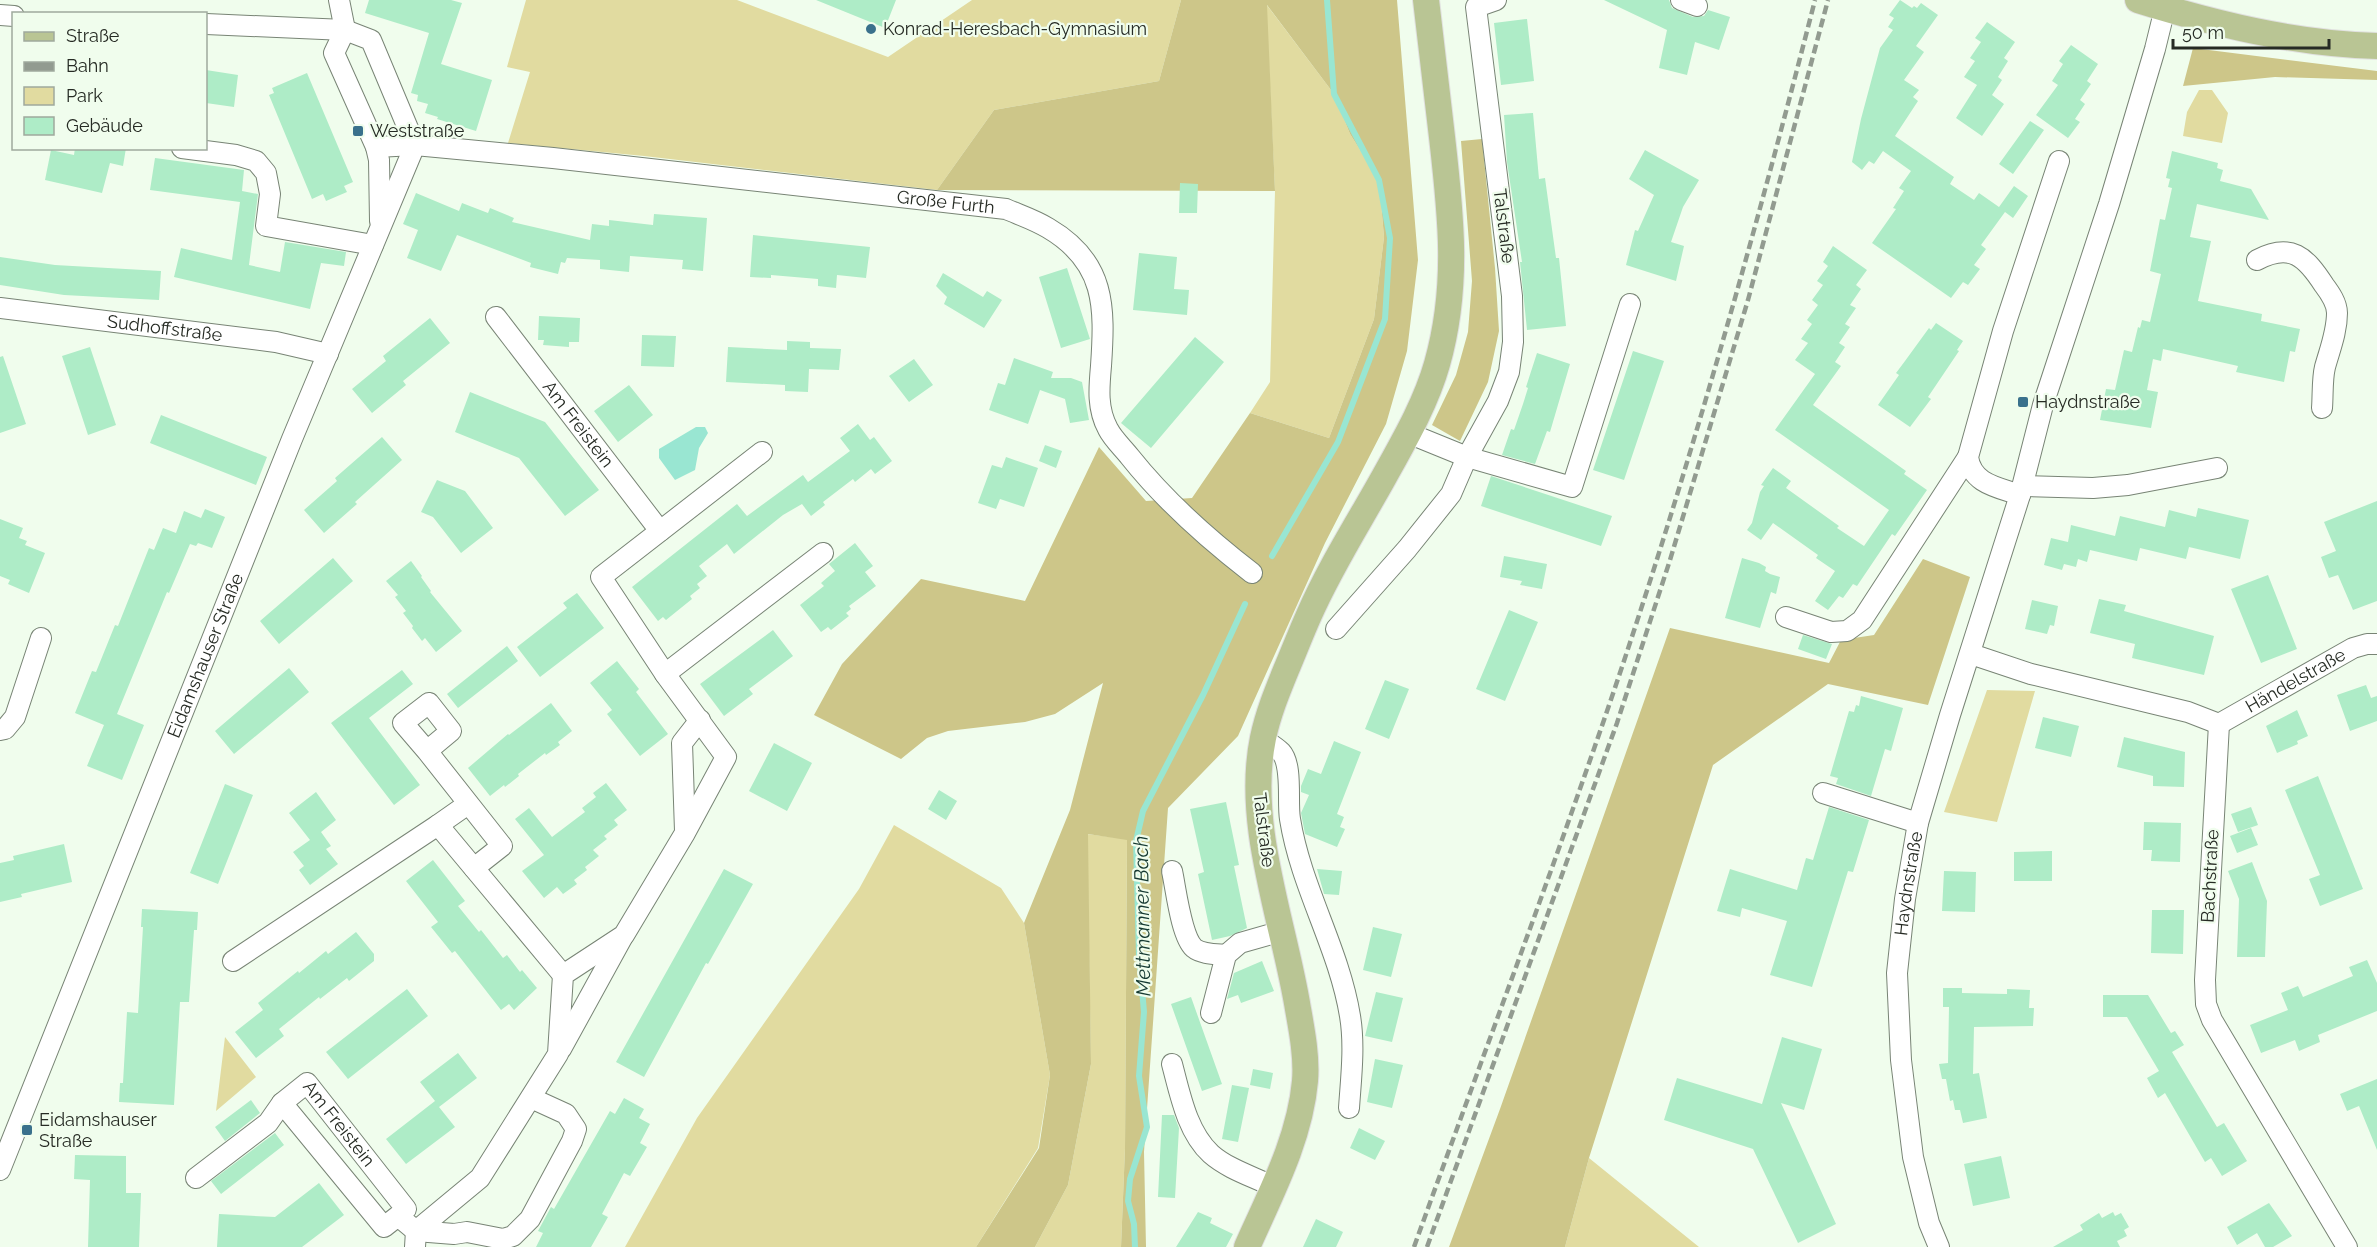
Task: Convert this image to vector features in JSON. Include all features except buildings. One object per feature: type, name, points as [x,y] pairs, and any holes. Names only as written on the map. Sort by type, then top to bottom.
[{"type":"main road","name":"Talstraße","points":[[1247,1247],[1274,1187],[1298,1117],[1305,1079],[1301,1026],[1293,976],[1267,860],[1261,818],[1258,777],[1263,739],[1271,708],[1309,613],[1408,433],[1436,368],[1448,318],[1452,278],[1450,209],[1426,0]]},
{"type":"main road","points":[[2138,0],[2166,4],[2268,34],[2353,46],[2377,46]]},
{"type":"street","points":[[197,150],[236,155],[256,161],[266,173],[270,194],[267,226],[377,236],[379,160],[376,147],[334,53],[345,30],[339,0]]},
{"type":"street","name":"Talstraße","points":[[1336,629],[1407,549],[1451,494],[1467,458],[1498,401],[1509,372],[1513,342],[1512,296],[1476,7],[1496,0]]},
{"type":"street","name":"Haydnstraße","points":[[1939,1247],[1929,1223],[1913,1157],[1901,1060],[1897,973],[1905,899],[1918,823],[2021,491],[2043,405],[2109,204],[2166,4]]},
{"type":"street","points":[[207,24],[345,30],[371,40],[415,145]]},
{"type":"street","name":"Große Furth","points":[[376,147],[415,145],[584,161],[1006,209],[1047,227],[1075,249],[1090,268],[1100,290],[1103,333],[1099,395],[1108,430],[1145,476],[1202,532],[1252,573]]},
{"type":"street","name":"Eidamshauser Straße","points":[[0,1170],[116,876],[415,145]]},
{"type":"street","points":[[1786,617],[1831,632],[1847,631],[1862,620],[1968,457],[2003,331],[2059,162]]},
{"type":"street","points":[[2257,260],[2267,254],[2287,252],[2300,256],[2310,264],[2332,297],[2337,315],[2332,350],[2325,368],[2322,408]]},
{"type":"street","points":[[1408,433],[1467,458],[1572,487],[1630,304]]},
{"type":"street","name":"Sudhoffstraße","points":[[0,308],[276,342],[328,354]]},
{"type":"street","name":"Am Freistein","points":[[496,317],[660,531]]},
{"type":"street","points":[[415,1239],[480,1178],[558,1054],[726,757],[665,674],[601,577],[762,452]]},
{"type":"street","points":[[1968,457],[1970,468],[1983,482],[2021,491],[2128,485],[2217,468]]},
{"type":"street","points":[[665,674],[824,553]]},
{"type":"street","points":[[0,730],[5,729],[15,717],[41,638]]},
{"type":"street","name":"Händelstraße","points":[[2219,724],[2353,648],[2377,644]]},
{"type":"street","points":[[1971,654],[2031,674],[2188,712],[2219,724]]},
{"type":"street","points":[[685,833],[682,743],[700,720]]},
{"type":"street","name":"Bachstraße","points":[[2219,724],[2205,980],[2206,1004],[2212,1020],[2347,1247]]},
{"type":"street","points":[[1263,739],[1281,752],[1286,761],[1295,849],[1345,987],[1351,1020],[1352,1061],[1349,1108]]},
{"type":"street","points":[[427,751],[502,846],[474,868]]},
{"type":"street","points":[[1822,793],[1918,823]]},
{"type":"street","points":[[234,961],[468,804]]},
{"type":"street","points":[[438,825],[563,975],[558,1054]]},
{"type":"street","points":[[1172,871],[1186,935],[1193,947],[1199,951],[1226,955]]},
{"type":"street","points":[[1211,1013],[1226,955],[1240,944],[1282,931]]},
{"type":"street","points":[[563,975],[624,935]]},
{"type":"street","points":[[1172,1064],[1182,1101],[1194,1132],[1211,1154],[1274,1187]]},
{"type":"street","name":"Am Freistein","points":[[307,1083],[406,1209],[398,1216],[384,1227],[282,1103],[307,1083]]},
{"type":"street","points":[[415,1239],[467,1232],[503,1239],[513,1236],[530,1219],[572,1141],[576,1129],[566,1113],[531,1098]]},
{"type":"street","points":[[196,1178],[268,1123],[282,1103]]},
{"type":"street","points":[[398,1216],[415,1239]]},
{"type":"street","points":[[454,1234],[471,1247]]},
{"type":"green space","points":[[526,0],[737,0],[888,57],[972,0],[1181,0],[1159,81],[994,110],[937,190],[644,156],[508,143],[530,72],[507,67]]},
{"type":"green space","points":[[1266,4],[1334,94],[1350,134],[1379,180],[1384,237],[1374,319],[1329,438],[1250,413],[1270,382],[1275,191]]},
{"type":"green space","points":[[2199,90],[2212,90],[2228,113],[2222,143],[2183,136],[2187,112]]},
{"type":"green space","points":[[1987,690],[2035,691],[1997,822],[1944,812]]},
{"type":"green space","points":[[894,825],[1001,888],[1024,923],[1050,1075],[1038,1148],[976,1247],[625,1247],[697,1118],[859,889]]},
{"type":"green space","points":[[1087,834],[1127,839],[1125,1148],[1121,1247],[1035,1247],[1068,1185],[1091,1064]]},
{"type":"green space","points":[[225,1037],[256,1077],[216,1111]]},
{"type":"green space","points":[[1589,1158],[1699,1247],[1565,1247]]},
{"type":"shaded area","points":[[1181,0],[1397,0],[1418,260],[1407,351],[1386,424],[1325,543],[1238,736],[1168,808],[1144,1152],[1146,1247],[1121,1247],[1125,1148],[1127,840],[1088,834],[1091,1064],[1068,1185],[1035,1247],[976,1247],[1039,1148],[1050,1075],[1024,923],[1070,810],[1103,683],[1055,714],[1025,722],[948,731],[927,738],[901,759],[814,715],[842,664],[921,579],[1025,601],[1099,447],[1146,501],[1192,498],[1250,413],[1329,438],[1374,319],[1384,237],[1379,180],[1350,134],[1334,94],[1267,5],[1275,191],[937,190],[994,110],[1159,81]]},
{"type":"shaded area","points":[[2193,48],[2377,71],[2377,80],[2275,77],[2183,86]]},
{"type":"shaded area","points":[[1482,139],[1499,331],[1488,382],[1460,441],[1432,425],[1456,375],[1468,332],[1472,281],[1461,141]]},
{"type":"shaded area","points":[[1923,559],[1970,577],[1928,705],[1828,684],[1713,765],[1589,1158],[1565,1247],[1449,1247],[1670,628],[1829,663],[1841,640],[1874,635]]},
{"type":"water","points":[[696,427],[705,427],[708,433],[699,448],[695,470],[675,480],[659,458],[659,449]]},
{"type":"waterway","name":"Mettmanner Bach","points":[[1272,556],[1338,442],[1385,319],[1390,238],[1379,180],[1334,94],[1327,0]]},
{"type":"waterway","name":"Mettmanner Bach","points":[[1135,1247],[1134,1224],[1128,1201],[1130,1179],[1147,1127],[1139,1076],[1144,1012],[1139,955],[1136,841],[1143,811],[1203,695],[1245,604]]},
{"type":"railway","points":[[1414,1247],[1557,852],[1634,631],[1717,362],[1815,0]]},
{"type":"railway","points":[[1427,1247],[1617,723],[1670,560],[1748,300],[1828,0]]},
{"type":"place","name":"Konrad-Heresbach-Gymnasium","points":[[871,29]]},
{"type":"place","name":"Weststraße","points":[[358,131]]},
{"type":"place","name":"Haydnstraße","points":[[2023,402]]},
{"type":"place","name":"Eidamshauser Straße","points":[[27,1130]]}]
